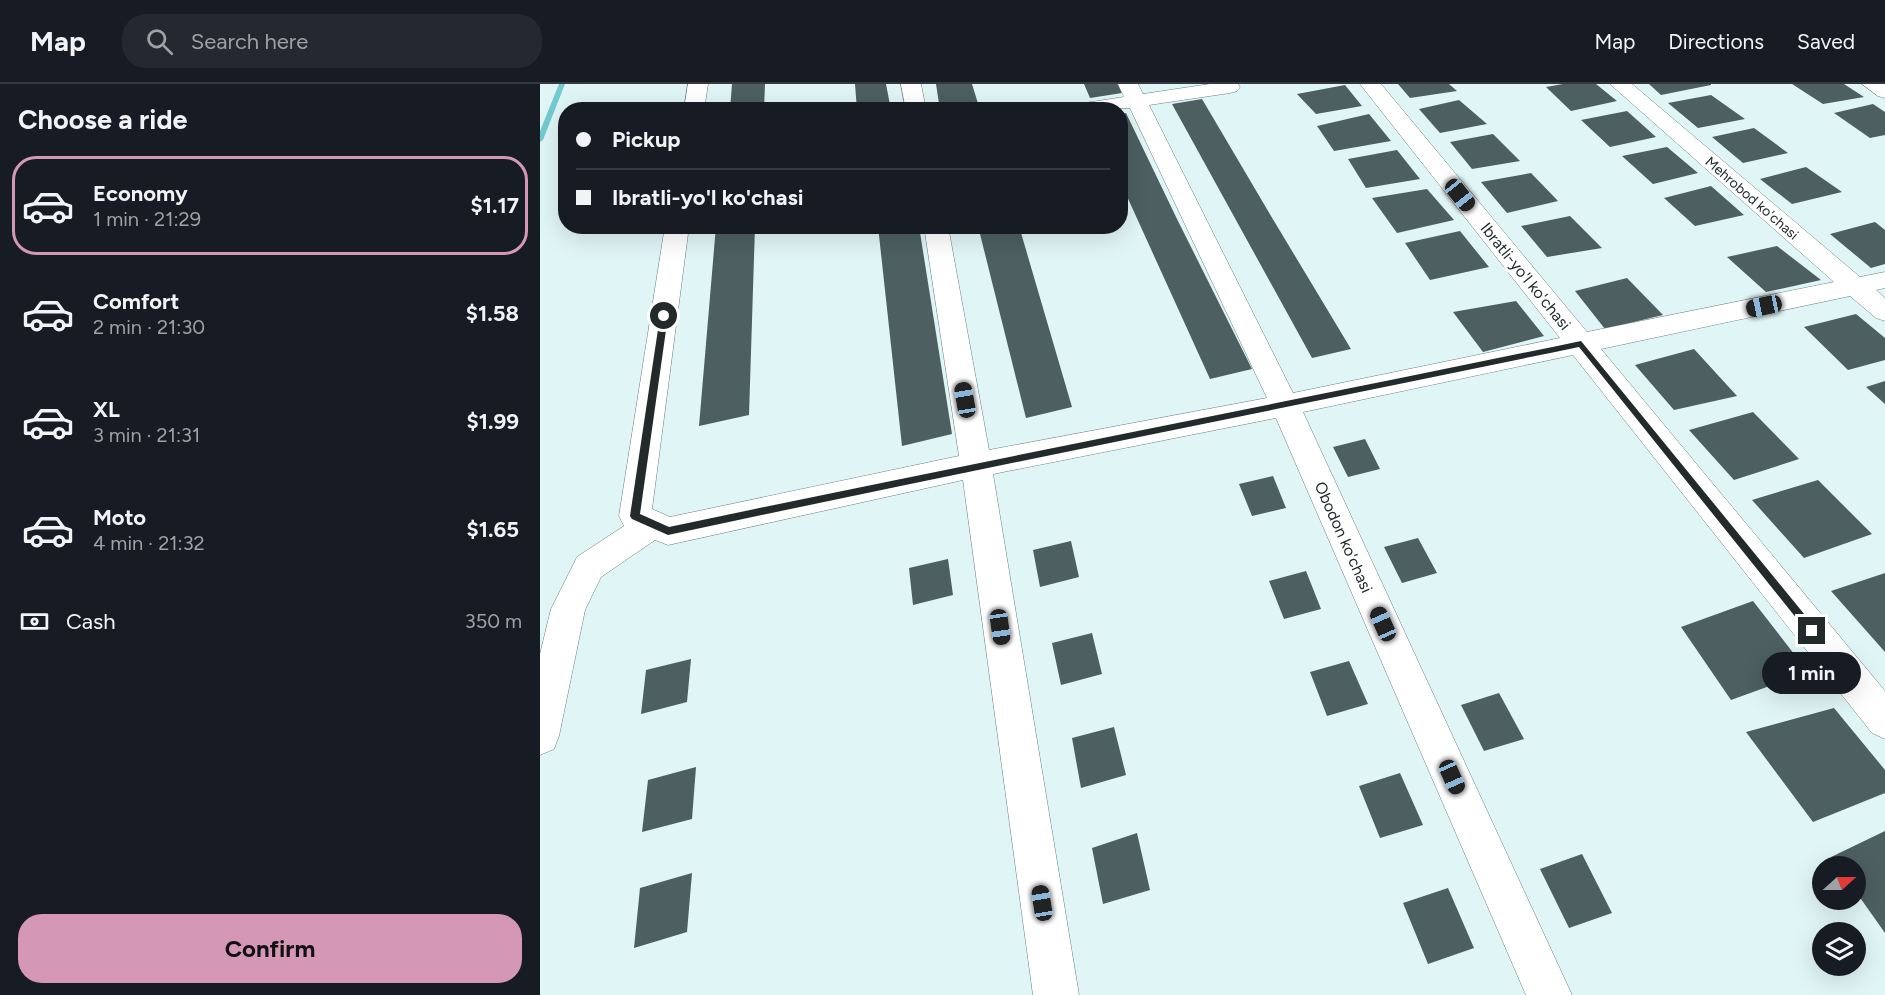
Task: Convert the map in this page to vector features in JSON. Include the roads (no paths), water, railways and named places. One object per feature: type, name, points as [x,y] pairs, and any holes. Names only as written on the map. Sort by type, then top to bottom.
[{"type":"street","points":[[695,102],[698,84]]},
{"type":"street","points":[[911,84],[914,102]]},
{"type":"street","name":"Ibratli-yo'l ko'chasi","points":[[1370,84],[1885,720]]},
{"type":"street","name":"Mehrobod ko'chasi","points":[[1620,84],[1885,312]]},
{"type":"street","points":[[1872,84],[1885,92]]},
{"type":"street","points":[[1102,102],[1132,92],[1230,87]]},
{"type":"street","name":"Obodon ko'chasi","points":[[1132,92],[1285,405],[1549,995]]},
{"type":"street","points":[[676,234],[635,516],[668,531],[976,465],[1285,405],[1885,280]]},
{"type":"street","points":[[937,234],[976,465],[1056,995]]},
{"type":"street","points":[[540,736],[568,609],[589,567],[653,524]]},
{"type":"waterway","points":[[540,140],[562,84]]}]
